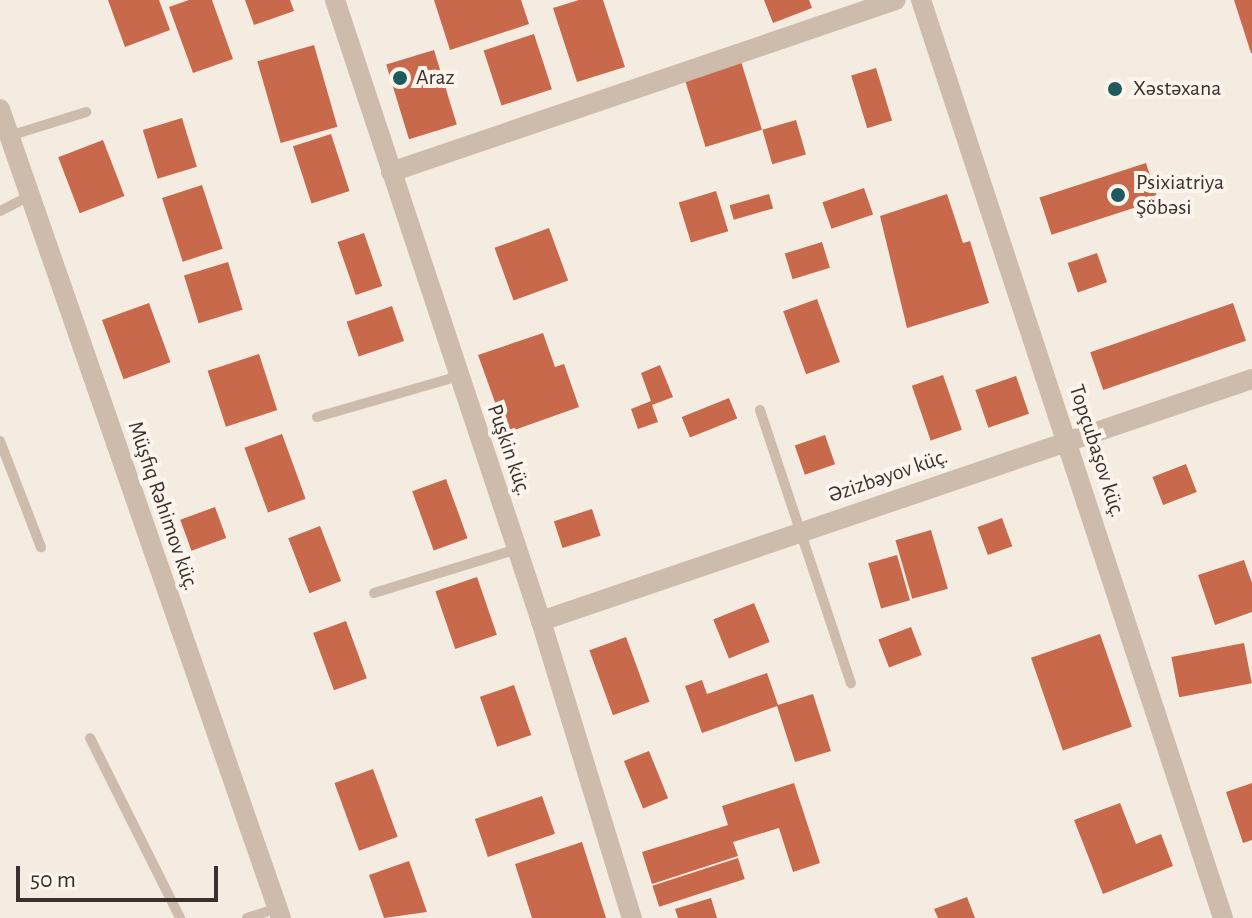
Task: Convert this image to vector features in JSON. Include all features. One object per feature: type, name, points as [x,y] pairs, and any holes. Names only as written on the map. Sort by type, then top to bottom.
[{"type":"street","name":"Puşkin küç.","points":[[335,0],[541,621],[632,918]]},
{"type":"street","points":[[391,172],[896,0]]},
{"type":"street","name":"Topçubaşov küç.","points":[[921,0],[1069,440],[1223,918]]},
{"type":"street","name":"Müşfiq Rəhimov küç.","points":[[3,120],[279,913]]},
{"type":"street","name":"Əzizbəyov küç.","points":[[541,621],[1252,379]]},
{"type":"lane","points":[[3,120],[86,112]]},
{"type":"lane","points":[[0,211],[30,196]]},
{"type":"lane","points":[[317,417],[459,376]]},
{"type":"lane","points":[[760,410],[851,683]]},
{"type":"lane","points":[[0,441],[41,547]]},
{"type":"lane","points":[[374,593],[517,549]]},
{"type":"lane","points":[[90,738],[180,918]]},
{"type":"lane","points":[[247,918],[279,913]]},
{"type":"building","points":[[108,0],[159,0],[170,30],[125,47]]},
{"type":"building","points":[[189,0],[212,0],[233,59],[193,73],[169,7]]},
{"type":"building","points":[[245,0],[290,0],[294,11],[254,25]]},
{"type":"building","points":[[434,0],[521,0],[529,24],[450,50]]},
{"type":"building","points":[[579,0],[603,0],[625,67],[577,82],[553,8]]},
{"type":"building","points":[[764,0],[809,0],[812,8],[773,23]]},
{"type":"building","points":[[1234,0],[1252,0],[1252,53],[1251,53]]},
{"type":"building","points":[[534,34],[552,89],[502,106],[484,50]]},
{"type":"building","points":[[314,45],[337,127],[281,143],[257,61]]},
{"type":"building","points":[[434,50],[457,125],[409,139],[386,65]]},
{"type":"building","points":[[740,58],[762,130],[706,147],[684,75]]},
{"type":"building","points":[[876,68],[892,121],[867,128],[851,76]]},
{"type":"building","points":[[182,118],[197,167],[158,179],[143,130]]},
{"type":"building","points":[[796,120],[806,155],[772,164],[762,130]]},
{"type":"building","points":[[331,134],[350,191],[311,203],[293,146]]},
{"type":"building","points":[[103,140],[125,196],[80,213],[58,157]]},
{"type":"building","points":[[1146,163],[1158,200],[1052,235],[1039,198]]},
{"type":"building","points":[[202,185],[223,249],[183,262],[162,198]]},
{"type":"building","points":[[864,188],[873,214],[832,229],[822,202]]},
{"type":"building","points":[[716,191],[728,231],[691,243],[679,202]]},
{"type":"building","points":[[769,194],[773,208],[734,220],[730,205]]},
{"type":"building","points":[[947,194],[963,243],[970,241],[989,303],[907,328],[880,216]]},
{"type":"building","points":[[549,228],[568,281],[514,300],[494,248]]},
{"type":"building","points":[[364,233],[382,286],[356,295],[338,242]]},
{"type":"building","points":[[822,242],[830,268],[793,279],[785,253]]},
{"type":"building","points":[[1097,253],[1107,282],[1078,292],[1068,263]]},
{"type":"building","points":[[228,262],[243,310],[199,323],[184,275]]},
{"type":"building","points":[[817,299],[840,362],[806,374],[783,311]]},
{"type":"building","points":[[149,303],[171,362],[124,379],[102,320]]},
{"type":"building","points":[[1233,303],[1246,341],[1103,390],[1090,352]]},
{"type":"building","points":[[392,306],[404,341],[359,357],[347,322]]},
{"type":"building","points":[[543,333],[555,367],[564,364],[579,407],[506,433],[478,355]]},
{"type":"building","points":[[259,354],[277,410],[226,427],[208,371]]},
{"type":"building","points":[[660,365],[673,397],[652,405],[658,422],[638,429],[631,409],[651,401],[641,373]]},
{"type":"building","points":[[943,375],[962,430],[931,441],[912,386]]},
{"type":"building","points":[[1016,376],[1029,414],[988,428],[975,390]]},
{"type":"building","points":[[729,398],[737,418],[690,438],[682,417]]},
{"type":"building","points":[[282,434],[306,499],[268,513],[244,448]]},
{"type":"building","points":[[825,435],[835,464],[805,475],[795,445]]},
{"type":"building","points":[[1186,464],[1197,492],[1163,505],[1152,477]]},
{"type":"building","points":[[446,479],[468,538],[434,551],[412,491]]},
{"type":"building","points":[[215,507],[226,538],[192,551],[180,520]]},
{"type":"building","points":[[592,509],[601,536],[563,548],[554,521]]},
{"type":"building","points":[[1002,518],[1012,546],[988,555],[978,527]]},
{"type":"building","points":[[320,526],[341,581],[309,593],[288,538]]},
{"type":"building","points":[[931,530],[948,589],[912,599],[895,540]]},
{"type":"building","points":[[897,555],[910,600],[881,608],[868,563]]},
{"type":"building","points":[[1244,560],[1252,583],[1252,612],[1215,625],[1198,575]]},
{"type":"building","points":[[477,577],[497,635],[455,649],[435,591]]},
{"type":"building","points":[[754,603],[770,642],[729,658],[713,619]]},
{"type":"building","points":[[346,621],[367,678],[334,690],[313,633]]},
{"type":"building","points":[[911,627],[922,655],[889,668],[878,640]]},
{"type":"building","points":[[1100,634],[1132,727],[1063,750],[1031,658]]},
{"type":"building","points":[[626,637],[650,702],[613,715],[589,650]]},
{"type":"building","points":[[1244,643],[1252,683],[1179,697],[1171,657]]},
{"type":"building","points":[[767,673],[778,705],[813,694],[831,751],[795,762],[777,706],[702,733],[685,686],[702,680],[707,694]]},
{"type":"building","points":[[514,685],[531,735],[497,747],[480,697]]},
{"type":"building","points":[[649,751],[668,798],[643,808],[624,761]]},
{"type":"building","points":[[373,769],[398,837],[359,851],[334,783]]},
{"type":"building","points":[[794,783],[820,863],[793,872],[779,828],[733,842],[738,856],[652,884],[642,852],[728,825],[722,806]]},
{"type":"building","points":[[1252,783],[1252,840],[1243,843],[1226,792]]},
{"type":"building","points":[[542,796],[555,834],[488,857],[475,819]]},
{"type":"building","points":[[1120,803],[1136,844],[1161,834],[1173,866],[1103,894],[1074,820]]},
{"type":"building","points":[[582,842],[606,918],[532,918],[515,864]]},
{"type":"building","points":[[738,858],[745,879],[659,907],[652,886]]},
{"type":"building","points":[[409,861],[427,912],[384,918],[369,875]]},
{"type":"building","points":[[967,897],[975,918],[938,918],[934,909]]},
{"type":"building","points":[[711,898],[717,918],[678,918],[675,909]]},
{"type":"place","name":"Araz","points":[[400,78]]},
{"type":"place","name":"Xəstəxana","points":[[1115,89]]},
{"type":"place","name":"Psixiatriya Şöbəsi","points":[[1118,195]]}]
